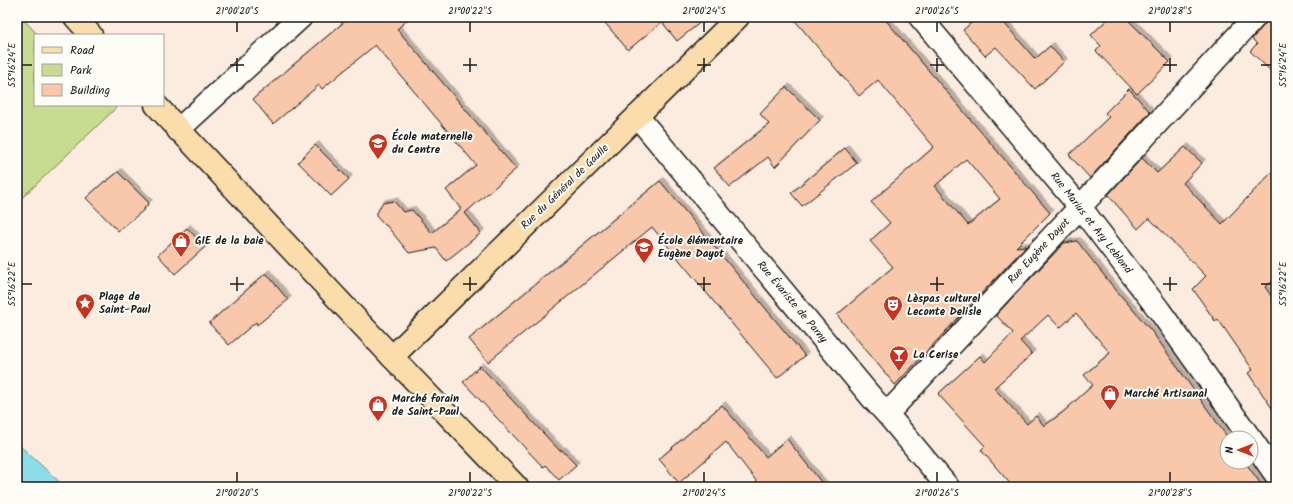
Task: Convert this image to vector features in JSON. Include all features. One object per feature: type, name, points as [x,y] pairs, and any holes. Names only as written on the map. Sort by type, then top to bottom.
[{"type":"main road","points":[[75,17],[90,34]]},
{"type":"main road","name":"Rue du Général de Gaulle","points":[[392,357],[738,17]]},
{"type":"main road","points":[[157,106],[392,357],[518,487]]},
{"type":"street","points":[[178,130],[301,17]]},
{"type":"street","name":"Rue Marius et Ary Leblond","points":[[920,17],[1080,207],[1159,310],[1244,430]]},
{"type":"street","name":"Rue Eugène Dayot","points":[[887,414],[1255,17]]},
{"type":"street","name":"Rue Évariste de Parny","points":[[637,116],[948,487]]},
{"type":"street","name":"Rue Marius et Ary Leblond","points":[[1259,451],[1276,475]]},
{"type":"green space","points":[[17,17],[21,17],[37,34],[34,34],[34,106],[114,106],[116,108],[23,197],[17,191]]},
{"type":"water","points":[[17,443],[65,487],[17,487]]},
{"type":"building","points":[[350,17],[411,17],[397,29],[516,169],[465,213],[481,233],[446,261],[436,248],[409,253],[376,215],[382,203],[394,201],[403,212],[412,210],[432,233],[461,209],[446,190],[476,165],[375,45],[322,89],[319,85],[273,124],[253,99]]},
{"type":"building","points":[[600,17],[707,17],[677,41],[662,22],[628,50]]},
{"type":"building","points":[[792,17],[883,17],[1050,213],[1016,247],[1026,246],[895,385],[837,315],[893,267],[870,241],[890,223],[871,202],[934,147],[878,80],[859,96]],"holes":[[[966,159],[1000,199],[968,225],[935,186]]]},
{"type":"building","points":[[978,17],[999,17],[1035,59],[1050,46],[1064,62],[1035,89],[996,47],[985,56],[963,30]]},
{"type":"building","points":[[1110,17],[1125,17],[1170,62],[1137,94],[1096,51],[1101,46],[1091,35]]},
{"type":"building","points":[[1267,17],[1276,17],[1276,76],[1250,51],[1257,44],[1252,39],[1264,25]]},
{"type":"building","points":[[786,87],[820,120],[775,167],[768,157],[730,187],[714,168],[769,124],[760,114]]},
{"type":"building","points":[[1129,89],[1150,112],[1090,178],[1069,155],[1109,117],[1105,113]]},
{"type":"building","points":[[315,145],[349,179],[331,196],[298,162]]},
{"type":"building","points":[[1185,147],[1202,163],[1183,183],[1222,224],[1276,168],[1276,279],[1265,287],[1276,303],[1276,414],[1248,373],[1253,370],[1218,319],[1215,321],[1193,289],[1206,276],[1149,218],[1138,229],[1108,195],[1142,158],[1157,173]]},
{"type":"building","points":[[845,148],[857,163],[802,206],[791,193]]},
{"type":"building","points":[[118,172],[149,203],[144,208],[145,209],[118,231],[86,198],[105,181],[106,182]]},
{"type":"building","points":[[660,181],[805,356],[777,378],[652,227],[488,362],[469,339]]},
{"type":"building","points":[[187,228],[205,247],[175,274],[158,255]]},
{"type":"building","points":[[1077,241],[1110,283],[1153,333],[1222,430],[1219,430],[1219,470],[1251,470],[1263,487],[1013,487],[981,450],[985,446],[938,394],[980,356],[985,362],[1013,333],[996,315],[1064,243]],"holes":[[[1076,313],[1110,353],[1084,375],[1093,385],[1062,413],[1044,426],[1036,416],[1027,424],[994,388],[1032,354],[1020,341],[1048,315],[1060,328]]]},
{"type":"building","points":[[266,273],[288,300],[257,325],[256,322],[229,345],[209,323]]},
{"type":"building","points":[[480,366],[560,451],[562,450],[576,465],[559,480],[545,465],[543,467],[463,382]]},
{"type":"building","points":[[722,405],[766,457],[787,439],[825,487],[761,487],[726,442],[679,483],[659,459]]},
{"type":"place","name":"École maternelle du Centre","points":[[378,160]]},
{"type":"place","name":"GIE de la baie","points":[[181,258]]},
{"type":"place","name":"École élémentaire Eugène Dayot","points":[[644,264]]},
{"type":"place","name":"Plage de Saint-Paul","points":[[85,320]]},
{"type":"place","name":"Lèspas culturel Leconte Delisle","points":[[893,322]]},
{"type":"place","name":"La Cerise","points":[[899,372]]},
{"type":"place","name":"Marché Artisanal","points":[[1110,411]]},
{"type":"place","name":"Marché forain de Saint-Paul","points":[[378,422]]}]
